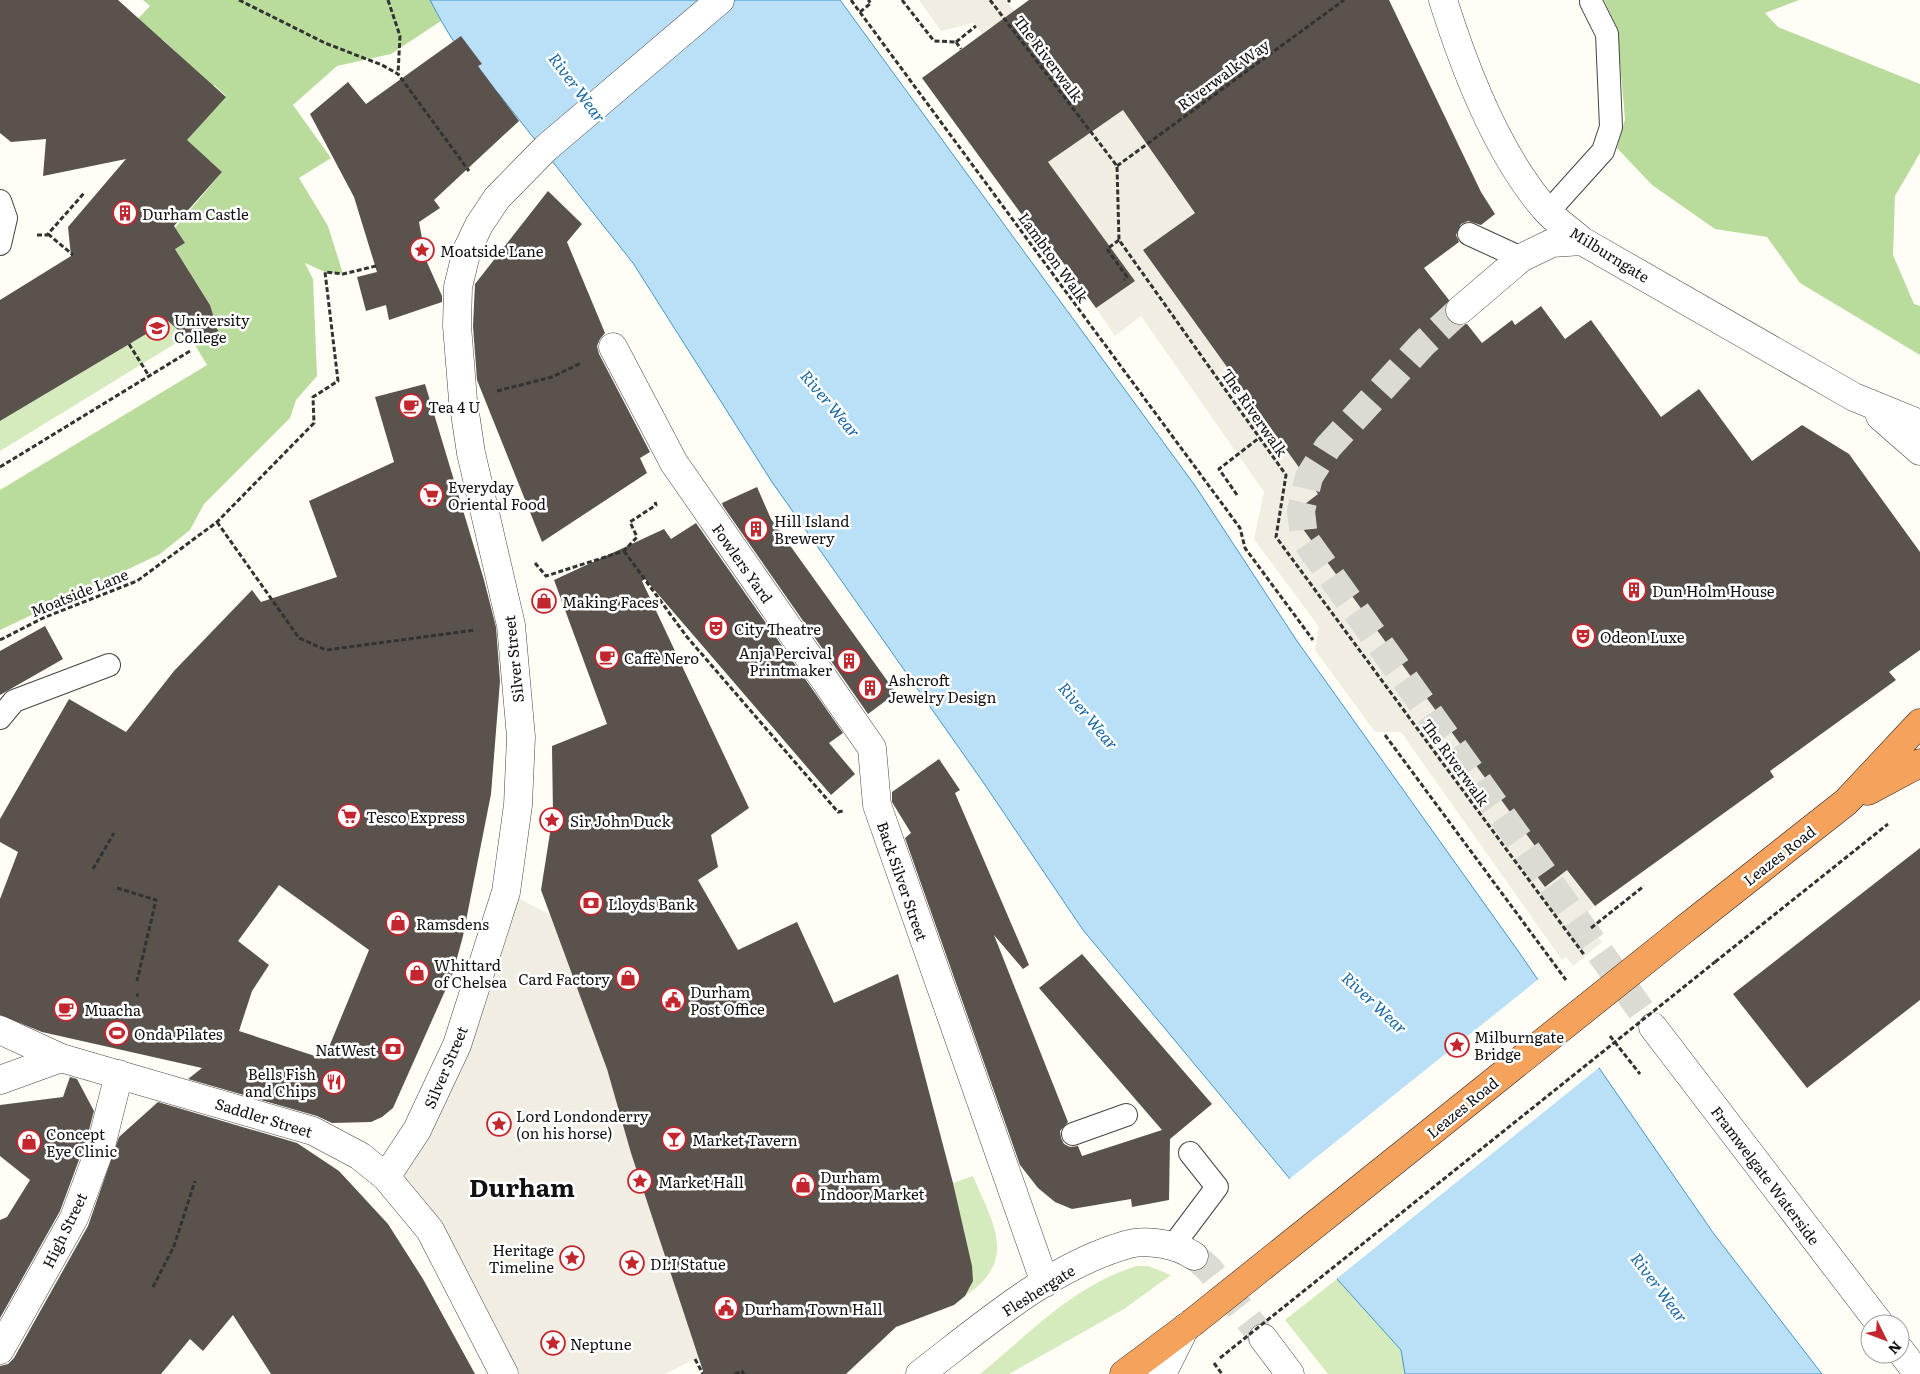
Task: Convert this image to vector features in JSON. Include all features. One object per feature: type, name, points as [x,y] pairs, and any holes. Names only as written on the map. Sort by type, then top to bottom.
[{"type":"highway","name":"Leazes Road","points":[[1124,1374],[1188,1326],[1846,802],[1920,722]]},
{"type":"highway","name":"Leazes Road","points":[[1846,802],[1920,763]]},
{"type":"street","name":"Silver Street","points":[[386,1177],[417,1130],[457,1045],[506,892],[518,805],[521,737],[511,625],[471,453],[463,400],[457,326],[458,287],[467,250],[478,225],[497,198],[546,148],[720,0]]},
{"type":"street","name":"Milburngate","points":[[1443,0],[1456,41],[1477,94],[1510,158],[1548,212],[1582,241],[1854,397],[1895,428],[1920,451]]},
{"type":"street","points":[[1460,310],[1521,258],[1552,243],[1582,241]]},
{"type":"street","name":"Fowlers Yard","points":[[613,347],[674,463],[872,748],[877,805]]},
{"type":"street","name":"Milburngate","points":[[1854,397],[1920,424]]},
{"type":"street","name":"Back Silver Street","points":[[877,805],[1009,1159],[1045,1283]]},
{"type":"street","name":"Framwelgate Waterside","points":[[1653,1027],[1872,1314]]},
{"type":"street","name":"Saddler Street","points":[[0,1030],[61,1058],[313,1131],[360,1156],[386,1177],[430,1230],[504,1374]]},
{"type":"street","points":[[0,1080],[61,1058]]},
{"type":"street","name":"High Street","points":[[0,1350],[74,1218],[101,1146],[119,1074]]},
{"type":"street","name":"Fleshergate","points":[[920,1374],[1045,1283],[1083,1261],[1130,1244],[1153,1243],[1183,1252]]},
{"type":"street","points":[[1162,1374],[1188,1326]]},
{"type":"street","points":[[1263,1338],[1290,1374]]},
{"type":"street","points":[[1910,1363],[1918,1374]]},
{"type":"lane","points":[[1548,212],[1603,151],[1611,127],[1607,34],[1591,2]]},
{"type":"lane","points":[[0,201],[6,218],[0,244]]},
{"type":"lane","points":[[1469,234],[1521,258]]},
{"type":"lane","points":[[0,718],[14,701],[109,665]]},
{"type":"lane","points":[[1073,1134],[1126,1115]]},
{"type":"lane","points":[[1183,1252],[1217,1187],[1190,1153]]},
{"type":"path","points":[[239,0],[325,43],[382,65],[398,74],[469,171]]},
{"type":"path","points":[[388,0],[400,36],[398,74]]},
{"type":"path","name":"Lambton Walk","points":[[851,0],[1240,528],[1246,548],[1313,640]]},
{"type":"path","points":[[860,12],[871,3],[868,0]]},
{"type":"path","points":[[902,0],[934,42],[956,42],[976,26]]},
{"type":"path","name":"The Riverwalk","points":[[990,0],[1117,166]]},
{"type":"path","name":"Riverwalk Way","points":[[1117,166],[1344,0]]},
{"type":"path","points":[[956,42],[961,49]]},
{"type":"path","points":[[1117,166],[1119,240],[1107,249],[1127,277],[1124,280]]},
{"type":"path","points":[[64,216],[84,192]]},
{"type":"path","points":[[48,234],[73,255]]},
{"type":"path","name":"The Riverwalk","points":[[1119,240],[1286,475],[1276,537],[1585,956]]},
{"type":"path","name":"Moatside Lane","points":[[0,640],[43,618],[137,581],[217,522],[314,423],[313,397],[338,381],[325,272],[343,274],[376,266]]},
{"type":"path","points":[[129,344],[149,376]]},
{"type":"path","points":[[463,400],[552,377],[613,347]]},
{"type":"path","points":[[0,466],[190,351]]},
{"type":"path","points":[[1237,495],[1219,469],[1259,438]]},
{"type":"path","points":[[546,576],[624,551],[637,537],[630,522],[656,505]]},
{"type":"path","points":[[217,522],[299,638],[326,650],[511,625]]},
{"type":"path","name":"Back Silver Street","points":[[624,551],[687,638],[838,812],[877,805]]},
{"type":"path","points":[[93,869],[114,833]]},
{"type":"path","points":[[1220,1358],[1860,845]]},
{"type":"path","points":[[1591,928],[1644,886]]},
{"type":"path","points":[[117,888],[156,900],[146,933],[137,981]]},
{"type":"path","points":[[153,1287],[174,1246],[195,1181]]},
{"type":"path","points":[[695,1359],[703,1374]]},
{"type":"path","points":[[1214,1363],[1222,1374]]},
{"type":"path","points":[[735,1374],[742,1371],[744,1374]]},
{"type":"green space","points":[[143,0],[430,0],[441,21],[391,54],[337,66],[293,105],[331,158],[299,178],[328,226],[343,274],[325,272],[305,263],[313,279],[317,376],[296,400],[290,418],[204,504],[190,530],[160,554],[0,630],[0,490],[207,365],[195,345],[219,334],[209,303],[175,249],[185,243],[175,228],[222,172],[210,161],[181,147],[226,96],[214,85],[210,90],[172,57],[176,52],[162,39],[157,44],[134,23],[150,6]]},
{"type":"green space","points":[[1604,0],[1799,0],[1765,13],[1778,27],[1920,84],[1920,153],[1895,196],[1893,255],[1914,304],[1920,306],[1920,355],[1800,283],[1767,237],[1715,229],[1652,185],[1617,148],[1625,119],[1617,28]]},
{"type":"green space","points":[[168,321],[186,337],[0,451],[0,421]]},
{"type":"green space","points":[[973,1176],[993,1226],[997,1240],[997,1255],[992,1269],[982,1282],[965,1296],[973,1281],[953,1183]]},
{"type":"green space","points":[[1137,1266],[1148,1266],[1171,1275],[1124,1309],[1009,1374],[980,1374],[1035,1327],[1073,1298],[1114,1274]]},
{"type":"green space","points":[[1337,1279],[1401,1350],[1405,1374],[1328,1374],[1285,1320]]},
{"type":"shaded area","points":[[919,0],[1006,0],[1101,125],[1123,110],[1195,213],[1143,250],[1318,494],[1292,514],[1535,846],[1522,857],[1545,887],[1567,870],[1595,906],[1583,916],[1602,942],[1573,966],[1566,957],[1562,960],[1401,732],[1375,732],[1315,650],[1319,627],[1254,539],[1264,492],[1141,316],[1115,336],[1096,308],[1134,281],[1117,257],[1057,254],[1048,242],[1086,214],[1048,162],[1077,141],[992,26],[982,34],[974,23],[941,31]]},
{"type":"shaded area","points":[[506,892],[551,915],[607,1069],[640,1181],[699,1357],[665,1374],[504,1374],[386,1177],[417,1130]]},
{"type":"water","name":"River Wear","points":[[430,0],[840,0],[1196,487],[1297,641],[1516,948],[1714,1234],[1822,1374],[1405,1374],[1401,1350],[1337,1279],[1290,1179],[1083,930],[983,782],[772,482],[633,263],[498,93],[468,61]]},
{"type":"pier","points":[[1540,978],[1601,1066],[1335,1280],[1288,1180]]},
{"type":"building","name":"Durham Castle","points":[[0,0],[118,0],[226,97],[187,140],[222,172],[174,226],[185,243],[175,249],[210,305],[219,334],[195,345],[168,321],[0,421],[0,300],[71,256],[68,227],[126,159],[43,176],[46,139],[11,142],[0,133]]},
{"type":"building","points":[[1029,0],[1389,0],[1481,192],[1495,214],[1481,225],[1468,221],[1461,224],[1456,235],[1459,242],[1424,268],[1449,300],[1445,312],[1448,320],[1455,325],[1467,324],[1482,343],[1512,320],[1515,325],[1541,306],[1565,339],[1591,320],[1661,417],[1699,389],[1752,461],[1802,425],[1849,454],[1920,552],[1920,650],[1889,672],[1896,680],[1770,771],[1774,777],[1595,906],[1567,870],[1545,887],[1522,856],[1535,846],[1292,514],[1318,494],[1143,250],[1195,213],[1123,110],[1048,162],[1135,281],[1096,308],[1048,242],[1044,245],[922,78]]},
{"type":"building","points":[[461,36],[482,64],[478,66],[519,121],[434,200],[440,208],[419,222],[426,260],[442,296],[442,302],[389,320],[386,305],[366,311],[357,277],[377,272],[354,197],[310,114],[348,82],[366,104]]},
{"type":"building","points":[[548,191],[582,224],[567,242],[605,333],[597,346],[599,354],[650,452],[640,458],[647,473],[542,542],[477,380],[473,326],[475,284]]},
{"type":"building","points":[[425,384],[484,580],[496,627],[500,681],[491,794],[463,936],[453,973],[393,1108],[382,1117],[371,1122],[332,1123],[317,1116],[188,1079],[202,1068],[42,1032],[0,1015],[0,899],[18,852],[0,842],[0,819],[69,699],[126,732],[174,671],[252,590],[261,602],[337,577],[309,501],[394,462],[375,397]],"holes":[[[279,885],[369,950],[324,1059],[239,1031],[252,991],[269,965],[238,941]]]},
{"type":"building","points":[[757,487],[771,519],[896,693],[868,714],[723,506],[722,503]]},
{"type":"building","points":[[696,523],[843,733],[829,743],[855,774],[831,795],[645,579],[642,581],[749,808],[711,835],[718,867],[698,880],[738,950],[797,922],[834,1003],[898,974],[953,1183],[972,1266],[973,1281],[965,1296],[954,1305],[896,1327],[846,1374],[704,1374],[631,1153],[607,1069],[541,890],[553,814],[552,746],[607,724],[554,580],[664,529],[671,539]]},
{"type":"building","points":[[45,626],[63,659],[0,695],[0,651]]},
{"type":"building","points":[[939,759],[960,790],[955,793],[1029,965],[1023,969],[994,935],[1068,1122],[1060,1131],[1064,1144],[1070,1147],[1078,1146],[1082,1156],[1162,1130],[1039,988],[1082,954],[1212,1104],[1170,1139],[1169,1200],[1132,1207],[1131,1199],[1072,1209],[1055,1202],[1038,1188],[1020,1165],[905,838],[911,833],[892,802],[892,792]]},
{"type":"building","points":[[1920,848],[1920,1000],[1807,1088],[1733,994]]},
{"type":"building","points":[[70,1077],[77,1079],[94,1111],[86,1141],[60,1211],[0,1318],[0,1220],[7,1217],[30,1180],[0,1156],[0,1105],[63,1097]]},
{"type":"building","points":[[158,1102],[297,1143],[339,1171],[388,1224],[423,1279],[475,1374],[271,1374],[233,1315],[203,1351],[190,1339],[161,1374],[0,1374],[0,1366],[8,1364],[14,1358],[88,1226],[119,1137]]},
{"type":"tunnel","points":[[1460,310],[1423,344],[1328,447],[1309,477],[1301,511],[1304,538],[1653,1027]]},
{"type":"tunnel","points":[[1194,1256],[1209,1269],[1263,1338]]},
{"type":"place","name":"Durham Castle","points":[[125,213]]},
{"type":"place","name":"Moatside Lane","points":[[422,250]]},
{"type":"place","name":"University College","points":[[157,328]]},
{"type":"place","name":"Tea 4 U","points":[[411,406]]},
{"type":"place","name":"Everyday Oriental Food","points":[[431,495]]},
{"type":"place","name":"Hill Island Brewery","points":[[756,529]]},
{"type":"place","name":"Dun Holm House","points":[[1634,590]]},
{"type":"place","name":"Making Faces","points":[[544,601]]},
{"type":"place","name":"City Theatre","points":[[716,628]]},
{"type":"place","name":"Odeon Luxe","points":[[1583,636]]},
{"type":"place","name":"Caffè Nero","points":[[607,657]]},
{"type":"place","name":"Anja Percival Printmaker","points":[[849,661]]},
{"type":"place","name":"Ashcroft Jewelry Design","points":[[870,688]]},
{"type":"place","name":"Tesco Express","points":[[349,816]]},
{"type":"place","name":"Sir John Duck","points":[[552,820]]},
{"type":"place","name":"Lloyds Bank","points":[[591,903]]},
{"type":"place","name":"Ramsdens","points":[[398,923]]},
{"type":"place","name":"Whittard of Chelsea","points":[[417,973]]},
{"type":"place","name":"Card Factory","points":[[628,978]]},
{"type":"place","name":"Durham Post Office","points":[[673,1000]]},
{"type":"place","name":"Muacha","points":[[66,1009]]},
{"type":"place","name":"Onda Pilates","points":[[117,1033]]},
{"type":"place","name":"Milburngate Bridge","points":[[1457,1045]]},
{"type":"place","name":"NatWest","points":[[393,1049]]},
{"type":"place","name":"Bells Fish and Chips","points":[[334,1082]]},
{"type":"place","name":"Lord Londonderry (on his horse)","points":[[499,1124]]},
{"type":"place","name":"Market Tavern","points":[[674,1139]]},
{"type":"place","name":"Concept Eye Clinic","points":[[29,1142]]},
{"type":"place","name":"Market Hall","points":[[640,1181]]},
{"type":"place","name":"Durham Indoor Market","points":[[803,1185]]},
{"type":"place","name":"Heritage Timeline","points":[[572,1258]]},
{"type":"place","name":"DLI Statue","points":[[632,1263]]},
{"type":"place","name":"Durham Town Hall","points":[[726,1308]]},
{"type":"place","name":"Neptune","points":[[553,1343]]},
{"type":"district","name":"Durham","points":[[522,1186]]}]
